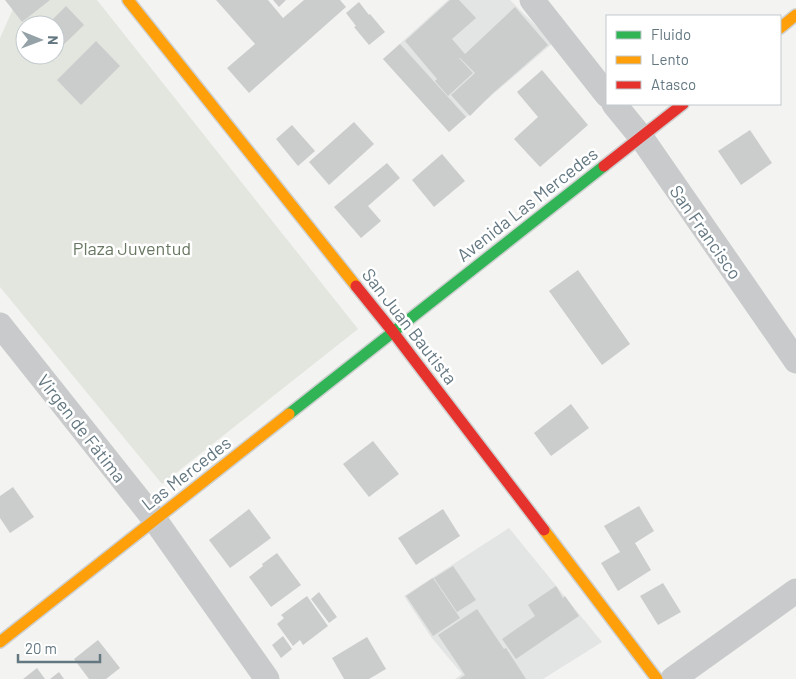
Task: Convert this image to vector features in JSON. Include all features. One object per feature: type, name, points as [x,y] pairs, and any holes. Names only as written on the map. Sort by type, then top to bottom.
[{"type":"street","name":"San Juan Bautista","points":[[128,0],[393,332],[658,679]]},
{"type":"street","points":[[532,0],[606,94]]},
{"type":"street","points":[[781,27],[796,15]]},
{"type":"street","name":"San Francisco","points":[[615,105],[640,137],[796,361]]},
{"type":"street","name":"Avenida Las Mercedes","points":[[393,332],[682,105]]},
{"type":"street","name":"Virgen de Fátima","points":[[0,325],[155,520],[267,679]]},
{"type":"street","name":"Las Mercedes","points":[[0,642],[393,332]]},
{"type":"street","points":[[673,679],[789,597]]},
{"type":"shaded area","points":[[448,0],[510,0],[553,43],[449,132],[383,59]]},
{"type":"shaded area","points":[[509,528],[602,642],[543,679],[455,679],[462,674],[431,637],[404,596]]},
{"type":"green space","name":"Plaza Juventud","points":[[17,0],[97,0],[358,329],[162,484],[0,287],[0,38]]},
{"type":"building","points":[[5,0],[50,0],[31,15],[17,15]]},
{"type":"building","points":[[216,0],[268,0],[283,18],[304,0],[340,0],[346,7],[249,93],[227,68],[255,44]]},
{"type":"building","points":[[273,0],[286,0],[279,7]]},
{"type":"building","points":[[450,0],[459,0],[476,18],[452,39],[465,54],[515,7],[548,45],[493,93],[470,116],[451,95],[475,73],[459,58],[473,73],[448,96],[435,81],[437,79],[405,41]]},
{"type":"building","points":[[359,2],[385,32],[369,45],[354,27],[356,26],[346,13]]},
{"type":"building","points":[[66,6],[84,25],[65,43],[65,15],[57,15]]},
{"type":"building","points":[[96,41],[120,66],[81,105],[57,80]]},
{"type":"building","points":[[400,44],[466,117],[449,132],[383,59]]},
{"type":"building","points":[[542,70],[588,125],[540,167],[514,139],[538,117],[517,92]]},
{"type":"building","points":[[354,122],[374,144],[329,185],[309,162]]},
{"type":"building","points":[[292,125],[315,151],[298,166],[276,139]]},
{"type":"building","points":[[750,130],[772,163],[741,185],[718,151]]},
{"type":"building","points":[[442,154],[465,181],[434,207],[412,180]]},
{"type":"building","points":[[387,163],[400,178],[368,206],[381,221],[361,238],[334,207]]},
{"type":"building","points":[[578,270],[630,344],[602,365],[549,291]]},
{"type":"building","points":[[571,404],[589,428],[551,456],[534,433]]},
{"type":"building","points":[[373,441],[399,474],[369,497],[343,464]]},
{"type":"building","points":[[13,487],[34,517],[10,533],[0,518],[0,496]]},
{"type":"building","points":[[639,506],[654,531],[635,543],[651,570],[618,591],[601,563],[620,552],[604,526]]},
{"type":"building","points":[[249,509],[271,538],[230,568],[209,540]]},
{"type":"building","points":[[443,509],[460,536],[416,565],[398,538]]},
{"type":"building","points":[[277,553],[301,585],[271,607],[249,577]]},
{"type":"building","points":[[453,566],[476,600],[457,612],[434,578]]},
{"type":"building","points":[[433,578],[460,618],[433,636],[406,596]]},
{"type":"building","points":[[663,583],[681,612],[658,625],[640,596]]},
{"type":"building","points":[[556,586],[563,598],[565,596],[579,616],[516,659],[502,639],[535,616],[528,605]]},
{"type":"building","points":[[319,592],[337,617],[329,623],[311,599]]},
{"type":"building","points":[[307,596],[328,626],[303,645],[300,640],[293,646],[277,624],[284,618],[281,615]]},
{"type":"building","points":[[477,609],[526,679],[459,679],[465,675],[438,635]]},
{"type":"building","points":[[283,636],[292,649],[281,658],[272,645]]},
{"type":"building","points":[[367,637],[386,669],[369,679],[344,679],[332,658]]},
{"type":"building","points":[[98,640],[120,668],[106,679],[89,679],[74,659]]},
{"type":"building","points":[[37,668],[45,679],[23,679]]},
{"type":"building","points":[[59,672],[64,679],[50,679]]},
{"type":"traffic: fast","points":[[289,414],[604,166]]},
{"type":"traffic: slow","points":[[128,0],[356,286]]},
{"type":"traffic: slow","points":[[781,27],[796,15]]},
{"type":"traffic: slow","points":[[0,642],[289,414]]},
{"type":"traffic: slow","points":[[544,530],[657,679]]},
{"type":"traffic: jam","points":[[604,166],[682,105]]},
{"type":"traffic: jam","points":[[356,286],[544,530]]}]
